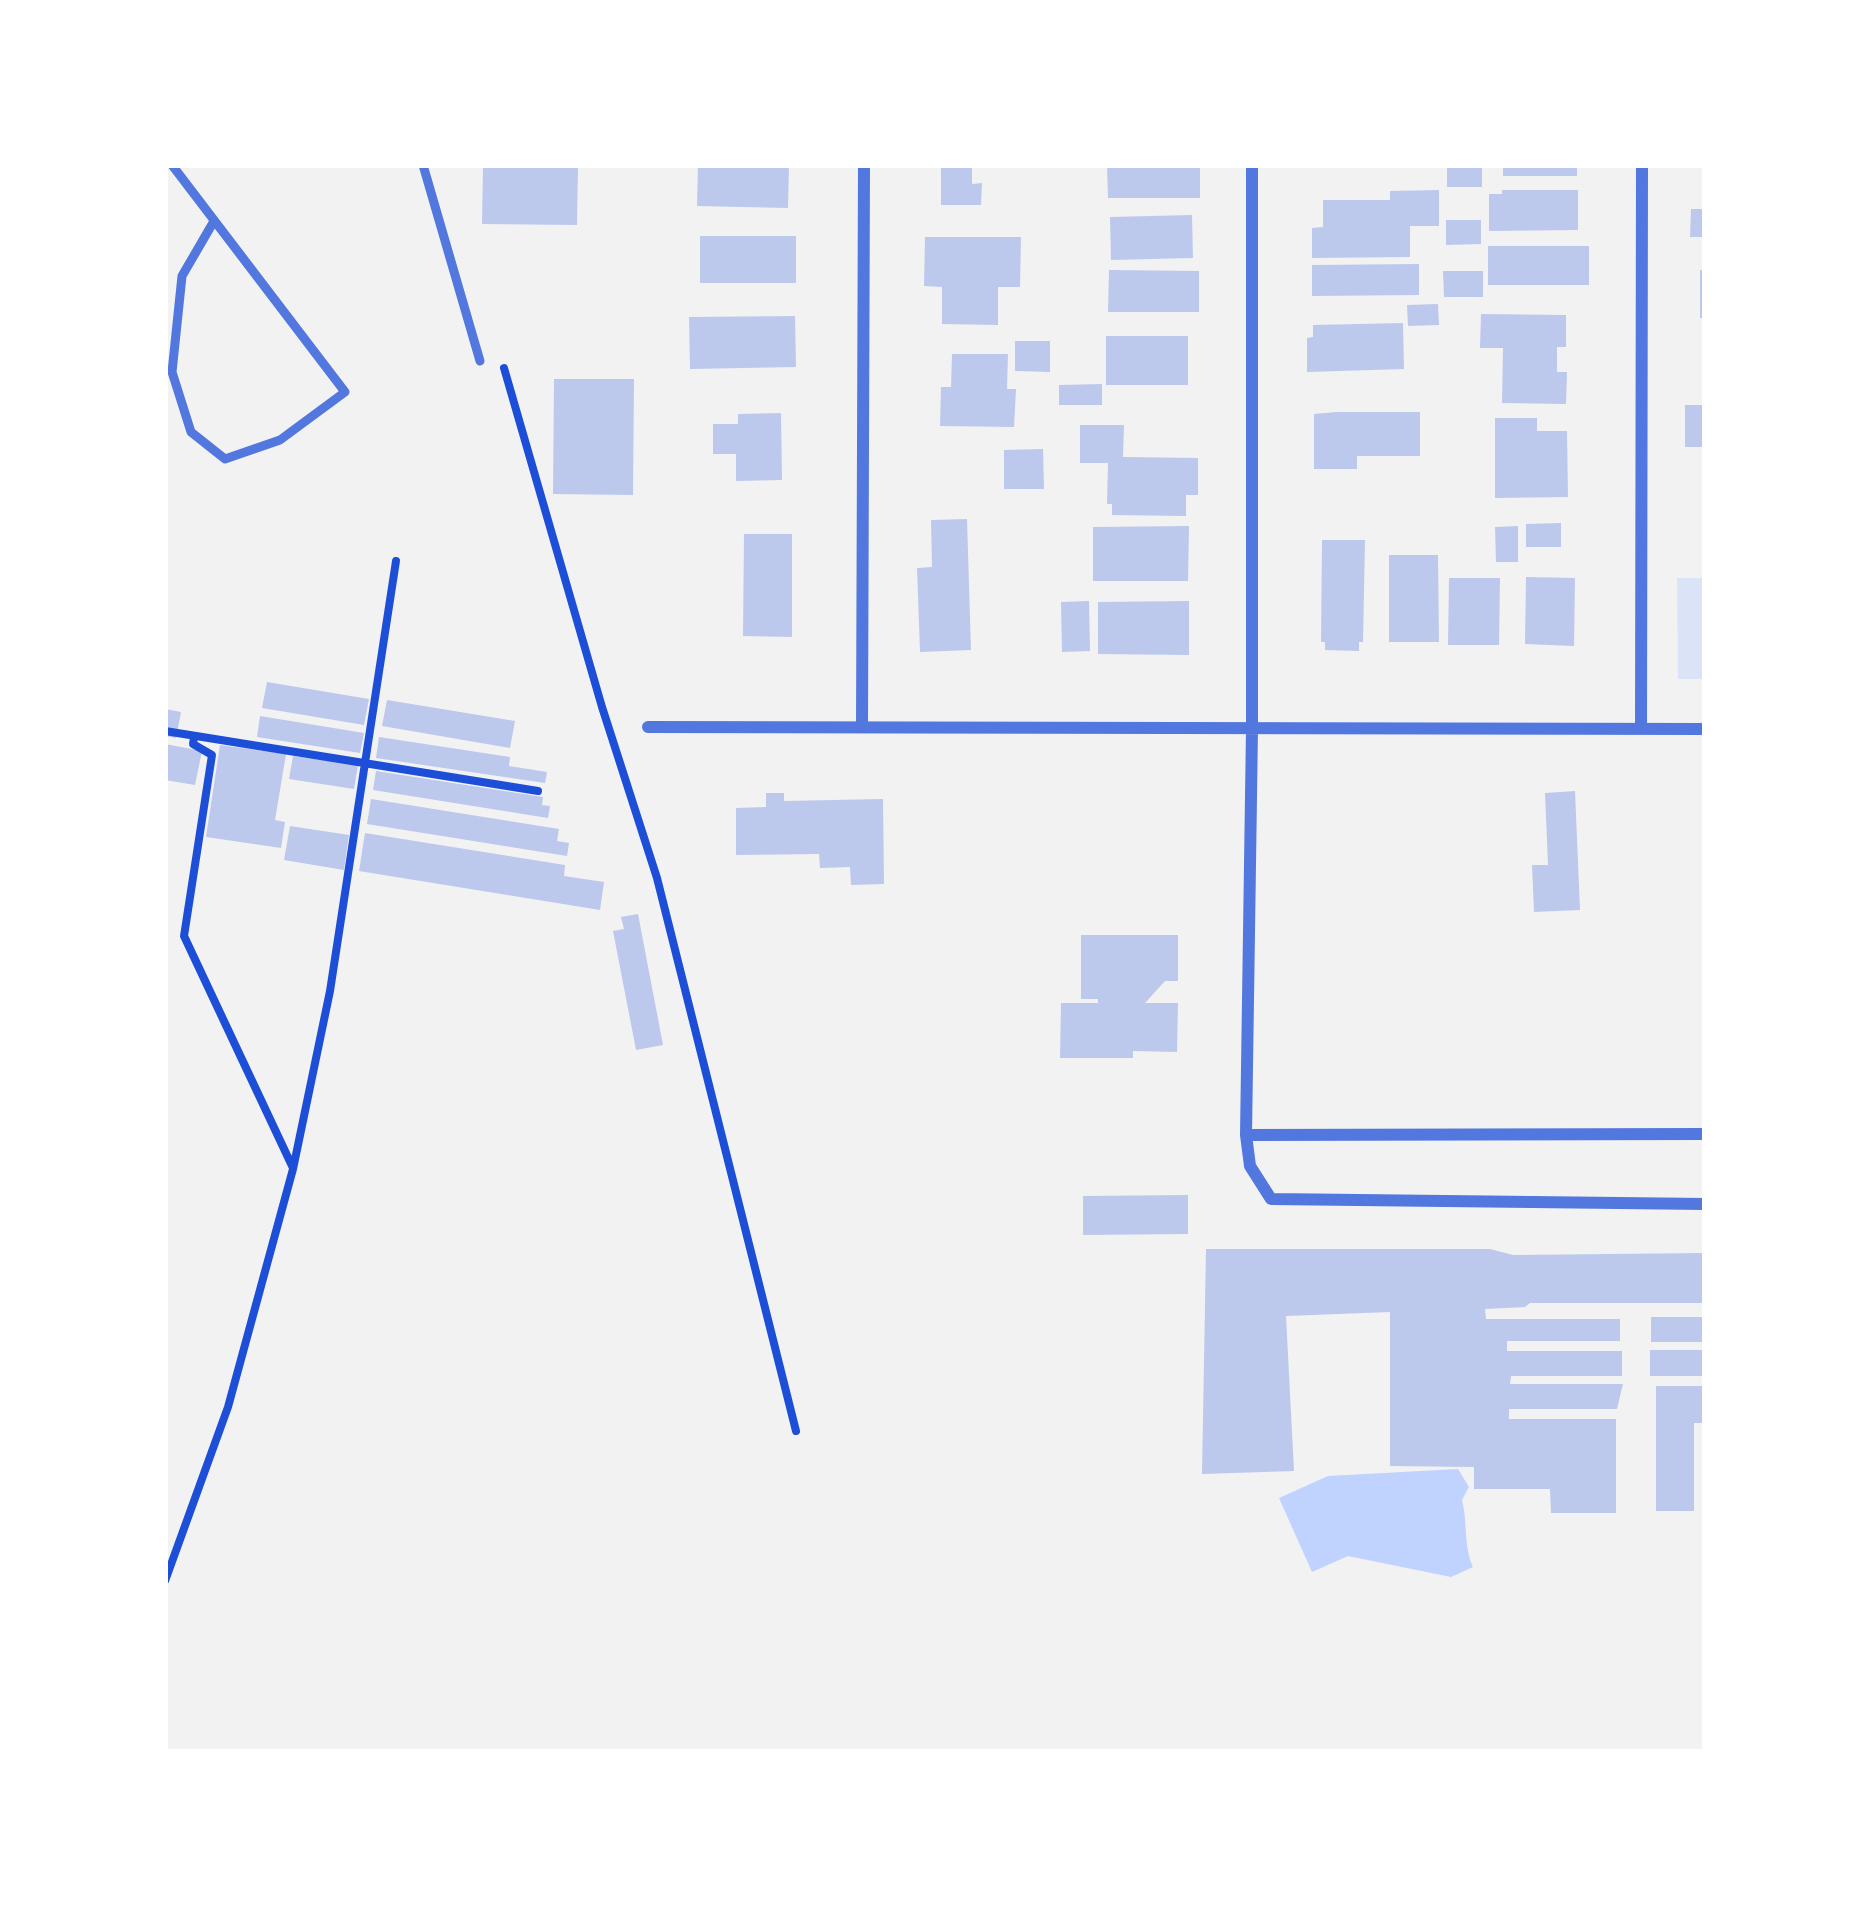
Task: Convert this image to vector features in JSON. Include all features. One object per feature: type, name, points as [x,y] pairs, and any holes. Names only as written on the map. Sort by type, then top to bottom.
[{"type":"street","points":[[862,728],[864,165]]},
{"type":"street","points":[[1252,165],[1246,1135],[1250,1166],[1271,1199],[1705,1204]]},
{"type":"street","points":[[1641,729],[1642,165]]},
{"type":"street","points":[[648,727],[1705,729]]},
{"type":"street","points":[[1246,1135],[1705,1134]]},
{"type":"lane","points":[[172,165],[214,220],[345,392],[280,440],[225,459],[191,432],[172,371],[182,276],[214,220]]},
{"type":"lane","points":[[423,165],[480,362]]},
{"type":"path","points":[[500,352],[657,878],[796,1431]]},
{"type":"path","points":[[165,1581],[228,1407],[293,1169],[330,991],[396,561]]},
{"type":"path","points":[[165,731],[538,791]]},
{"type":"path","points":[[194,737],[193,744],[212,755],[184,936],[293,1169]]},
{"type":"shaded area","points":[[1677,578],[1705,578],[1705,679],[1678,679]]},
{"type":"water","points":[[1458,1469],[1469,1487],[1462,1500],[1473,1567],[1451,1577],[1348,1556],[1312,1572],[1279,1498],[1328,1476]]},
{"type":"building","points":[[483,165],[578,165],[577,225],[482,224]]},
{"type":"building","points":[[698,165],[789,165],[788,208],[697,206]]},
{"type":"building","points":[[941,165],[972,165],[972,184],[982,183],[981,205],[941,205]]},
{"type":"building","points":[[1107,165],[1200,165],[1200,198],[1108,198]]},
{"type":"building","points":[[1447,165],[1482,165],[1482,187],[1447,187]]},
{"type":"building","points":[[1503,165],[1577,165],[1577,176],[1503,176]]},
{"type":"building","points":[[1439,190],[1439,226],[1410,226],[1410,257],[1312,258],[1312,228],[1323,227],[1323,200],[1390,200],[1390,191]]},
{"type":"building","points":[[1502,190],[1578,190],[1578,230],[1489,231],[1489,194],[1502,194]]},
{"type":"building","points":[[1691,209],[1705,209],[1705,237],[1690,237]]},
{"type":"building","points":[[1192,215],[1193,258],[1111,260],[1110,217]]},
{"type":"building","points":[[1446,220],[1481,220],[1481,244],[1446,245]]},
{"type":"building","points":[[700,236],[796,236],[796,283],[700,283]]},
{"type":"building","points":[[925,237],[1021,237],[1020,287],[998,287],[998,325],[942,324],[942,287],[924,286]]},
{"type":"building","points":[[1488,246],[1589,246],[1589,285],[1488,285]]},
{"type":"building","points":[[1419,264],[1419,295],[1312,296],[1312,265]]},
{"type":"building","points":[[1109,270],[1199,271],[1199,312],[1108,312]]},
{"type":"building","points":[[1700,270],[1705,270],[1705,318],[1700,318]]},
{"type":"building","points":[[1443,271],[1483,271],[1483,297],[1444,297]]},
{"type":"building","points":[[1438,304],[1439,325],[1408,326],[1407,305]]},
{"type":"building","points":[[1481,314],[1566,315],[1566,347],[1557,347],[1557,372],[1567,372],[1566,404],[1502,403],[1503,348],[1480,348]]},
{"type":"building","points":[[795,316],[796,367],[690,369],[689,317]]},
{"type":"building","points":[[1403,323],[1404,369],[1307,372],[1307,338],[1313,337],[1313,325]]},
{"type":"building","points":[[1106,336],[1188,336],[1188,385],[1106,385]]},
{"type":"building","points":[[1015,341],[1050,341],[1050,372],[1015,371]]},
{"type":"building","points":[[952,354],[1008,354],[1007,389],[1016,389],[1014,427],[940,426],[941,387],[951,387]]},
{"type":"building","points":[[554,379],[634,379],[633,495],[553,494]]},
{"type":"building","points":[[1102,384],[1102,405],[1059,405],[1059,385]]},
{"type":"building","points":[[1685,405],[1705,405],[1705,447],[1685,447]]},
{"type":"building","points":[[1420,412],[1420,456],[1357,456],[1357,469],[1314,469],[1314,414]]},
{"type":"building","points":[[781,413],[782,480],[736,481],[736,454],[713,454],[713,424],[738,424],[738,414]]},
{"type":"building","points":[[1495,418],[1537,418],[1537,431],[1567,431],[1568,497],[1495,498]]},
{"type":"building","points":[[1080,425],[1124,425],[1123,457],[1198,458],[1198,495],[1186,495],[1186,516],[1112,515],[1112,504],[1107,504],[1108,463],[1080,463]]},
{"type":"building","points":[[1043,449],[1044,489],[1004,489],[1004,450]]},
{"type":"building","points":[[967,519],[971,650],[920,652],[917,568],[932,567],[931,520]]},
{"type":"building","points":[[1561,523],[1561,547],[1526,547],[1526,524]]},
{"type":"building","points":[[1189,526],[1188,581],[1093,581],[1093,527]]},
{"type":"building","points":[[1518,526],[1518,562],[1496,562],[1495,527]]},
{"type":"building","points":[[744,534],[792,534],[792,637],[743,636]]},
{"type":"building","points":[[1322,540],[1365,540],[1359,651],[1325,650],[1321,642]]},
{"type":"building","points":[[1389,555],[1438,555],[1439,642],[1389,642]]},
{"type":"building","points":[[1526,577],[1575,578],[1574,646],[1525,644]]},
{"type":"building","points":[[1449,578],[1500,578],[1499,645],[1448,645]]},
{"type":"building","points":[[1089,601],[1090,651],[1062,652],[1061,602]]},
{"type":"building","points":[[1189,601],[1189,655],[1098,654],[1098,602]]},
{"type":"building","points":[[267,682],[369,699],[364,725],[262,708]]},
{"type":"building","points":[[387,700],[515,721],[510,748],[382,726]]},
{"type":"building","points":[[165,709],[181,712],[176,738],[165,736]]},
{"type":"building","points":[[260,716],[364,733],[360,753],[257,737]]},
{"type":"building","points":[[379,737],[510,757],[509,766],[547,772],[545,783],[376,758]]},
{"type":"building","points":[[165,744],[202,751],[195,785],[165,780]]},
{"type":"building","points":[[220,745],[286,754],[275,820],[285,822],[281,848],[206,837]]},
{"type":"building","points":[[293,756],[358,765],[354,789],[289,779]]},
{"type":"building","points":[[376,771],[543,797],[542,805],[550,806],[548,818],[373,790]]},
{"type":"building","points":[[1575,791],[1580,910],[1534,912],[1532,865],[1548,865],[1545,793]]},
{"type":"building","points":[[766,793],[784,793],[784,801],[883,799],[884,884],[851,885],[850,867],[820,868],[819,854],[736,855],[736,808],[766,807]]},
{"type":"building","points":[[371,799],[559,829],[557,841],[569,843],[567,856],[367,824]]},
{"type":"building","points":[[290,826],[349,835],[344,870],[284,860]]},
{"type":"building","points":[[365,833],[565,865],[564,876],[604,882],[600,910],[359,871]]},
{"type":"building","points":[[638,914],[663,1045],[636,1050],[613,931],[624,929],[621,917]]},
{"type":"building","points":[[1081,935],[1178,935],[1178,981],[1165,981],[1145,1003],[1178,1003],[1177,1052],[1133,1051],[1133,1058],[1060,1058],[1061,1003],[1098,1003],[1098,999],[1081,999]]},
{"type":"building","points":[[1188,1195],[1188,1234],[1083,1235],[1083,1196]]},
{"type":"building","points":[[1206,1249],[1705,1253],[1705,1303],[1530,1303],[1485,1309],[1486,1319],[1620,1319],[1620,1341],[1507,1341],[1507,1351],[1622,1351],[1622,1376],[1511,1376],[1510,1384],[1623,1384],[1617,1409],[1509,1409],[1509,1419],[1616,1419],[1616,1513],[1551,1513],[1550,1489],[1474,1489],[1474,1467],[1390,1466],[1390,1312],[1286,1316],[1294,1471],[1202,1474]]},
{"type":"building","points":[[1651,1317],[1705,1317],[1705,1342],[1651,1342]]},
{"type":"building","points":[[1650,1350],[1705,1350],[1705,1376],[1650,1376]]},
{"type":"building","points":[[1656,1386],[1705,1386],[1705,1423],[1694,1423],[1694,1511],[1656,1511]]}]
